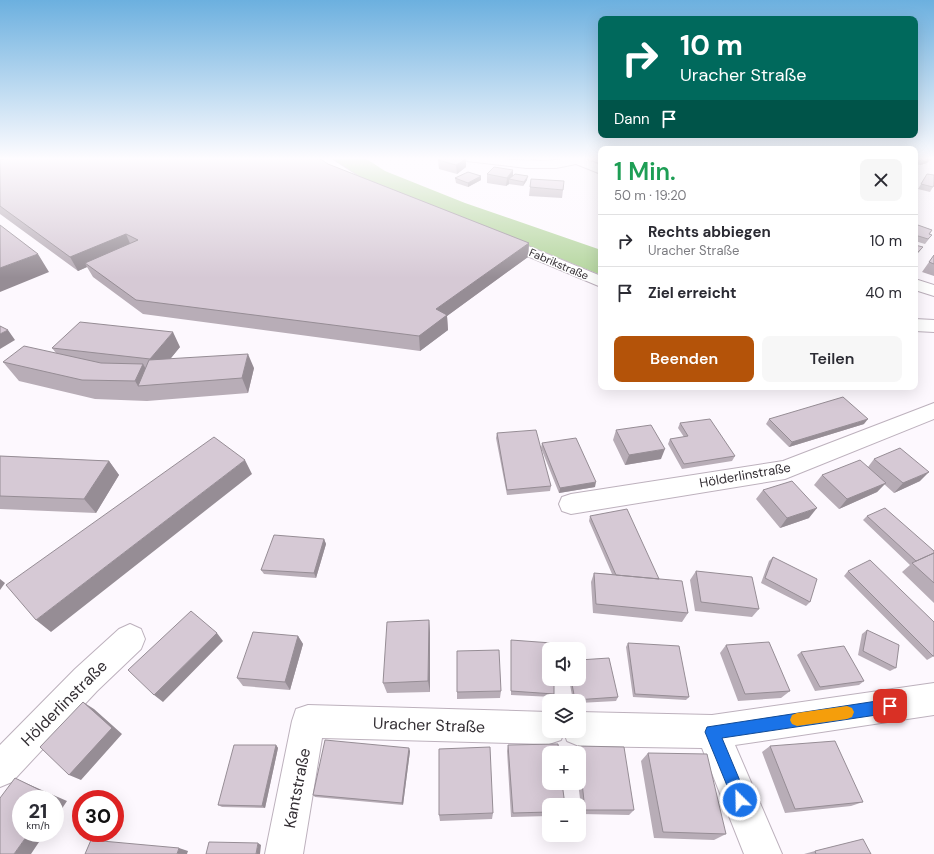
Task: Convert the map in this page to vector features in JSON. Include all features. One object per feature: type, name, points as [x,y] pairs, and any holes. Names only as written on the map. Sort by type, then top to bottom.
[{"type":"street","name":"Fabrikstraße","points":[[485,233],[598,281]]},
{"type":"street","points":[[918,285],[934,291]]},
{"type":"street","points":[[918,325],[934,326]]},
{"type":"street","name":"Hölderlinstraße","points":[[571,504],[785,470],[934,411]]},
{"type":"street","name":"Hölderlinstraße","points":[[0,770],[86,680],[130,639]]},
{"type":"street","points":[[586,729],[712,732],[934,699]]},
{"type":"street","name":"Uracher Straße","points":[[308,721],[542,728]]},
{"type":"street","name":"Kantstraße","points":[[284,854],[308,721]]},
{"type":"street","points":[[712,732],[763,854]]},
{"type":"green space","points":[[409,198],[452,198],[598,249],[598,274]]},
{"type":"building","points":[[0,198],[414,198],[529,243],[436,309],[447,315],[419,336],[136,300],[85,263],[138,240],[126,234],[70,257],[0,206]]},
{"type":"building","points":[[0,225],[38,254],[0,268]]},
{"type":"building","points":[[918,225],[932,230],[929,234],[932,235],[928,239],[918,236]]},
{"type":"building","points":[[918,246],[923,247],[918,252]]},
{"type":"building","points":[[934,255],[934,264],[929,262]]},
{"type":"building","points":[[80,322],[173,332],[150,359],[52,348]]},
{"type":"building","points":[[0,326],[8,330],[0,334]]},
{"type":"building","points":[[24,346],[101,363],[143,364],[135,381],[82,380],[3,362]]},
{"type":"building","points":[[248,354],[242,378],[138,386],[149,360]]},
{"type":"building","points":[[843,397],[868,419],[792,442],[769,419]]},
{"type":"building","points":[[710,419],[735,456],[684,464],[670,439],[688,436],[680,423]]},
{"type":"building","points":[[651,425],[665,449],[629,455],[616,430]]},
{"type":"building","points":[[536,430],[551,486],[507,490],[497,433]]},
{"type":"building","points":[[214,437],[245,460],[36,620],[6,585]]},
{"type":"building","points":[[576,438],[596,482],[560,488],[542,443]]},
{"type":"building","points":[[900,448],[929,472],[903,483],[874,459]]},
{"type":"building","points":[[0,456],[109,461],[84,499],[0,496]]},
{"type":"building","points":[[860,460],[886,483],[847,499],[822,475]]},
{"type":"building","points":[[792,481],[817,508],[787,518],[763,490]]},
{"type":"building","points":[[885,508],[934,551],[934,553],[916,561],[867,516]]},
{"type":"building","points":[[627,509],[659,579],[616,575],[590,516]]},
{"type":"building","points":[[274,535],[324,539],[314,573],[261,570]]},
{"type":"building","points":[[934,553],[934,583],[912,563]]},
{"type":"building","points":[[773,557],[817,579],[810,602],[765,578]]},
{"type":"building","points":[[870,560],[934,622],[934,656],[848,571]]},
{"type":"building","points":[[696,571],[752,577],[759,609],[701,602]]},
{"type":"building","points":[[594,573],[682,581],[688,613],[596,604]]},
{"type":"building","points":[[191,611],[217,633],[154,695],[128,670]]},
{"type":"building","points":[[429,620],[428,681],[383,683],[387,622]]},
{"type":"building","points":[[867,630],[899,645],[896,668],[863,651]]},
{"type":"building","points":[[253,632],[298,636],[285,682],[237,678]]},
{"type":"building","points":[[511,640],[542,642],[542,686],[554,686],[554,694],[511,691]]},
{"type":"building","points":[[769,642],[790,691],[745,694],[726,645]]},
{"type":"building","points":[[628,643],[679,646],[689,697],[635,694]]},
{"type":"building","points":[[844,646],[864,681],[820,687],[801,652]]},
{"type":"building","points":[[499,650],[501,691],[457,692],[457,651]]},
{"type":"building","points":[[609,658],[618,697],[586,699],[586,694],[574,694],[572,686],[586,686],[586,660]]},
{"type":"building","points":[[83,702],[112,728],[69,775],[40,747]]},
{"type":"building","points":[[325,740],[409,748],[402,803],[313,795]]},
{"type":"building","points":[[835,741],[863,802],[795,809],[770,746]]},
{"type":"building","points":[[558,744],[558,746],[542,746],[542,790],[563,790],[564,798],[542,798],[542,812],[513,813],[508,745]]},
{"type":"building","points":[[234,745],[276,745],[262,806],[218,805]]},
{"type":"building","points":[[586,746],[624,747],[634,810],[586,810],[586,798],[584,798],[583,790],[586,790]]},
{"type":"building","points":[[490,747],[493,813],[439,815],[439,749]]},
{"type":"building","points":[[648,753],[707,754],[726,834],[663,832]]},
{"type":"building","points":[[15,778],[40,790],[12,790],[12,842],[23,842],[14,854],[0,854],[0,798]]},
{"type":"building","points":[[863,839],[871,854],[816,854],[815,851]]},
{"type":"building","points":[[90,842],[113,842],[179,848],[177,854],[85,854]]},
{"type":"building","points":[[209,842],[258,843],[256,854],[206,854]]},
{"type":"slow traffic","points":[[797,720],[847,712]]},
{"type":"route","points":[[740,800],[712,732],[890,706]]}]
